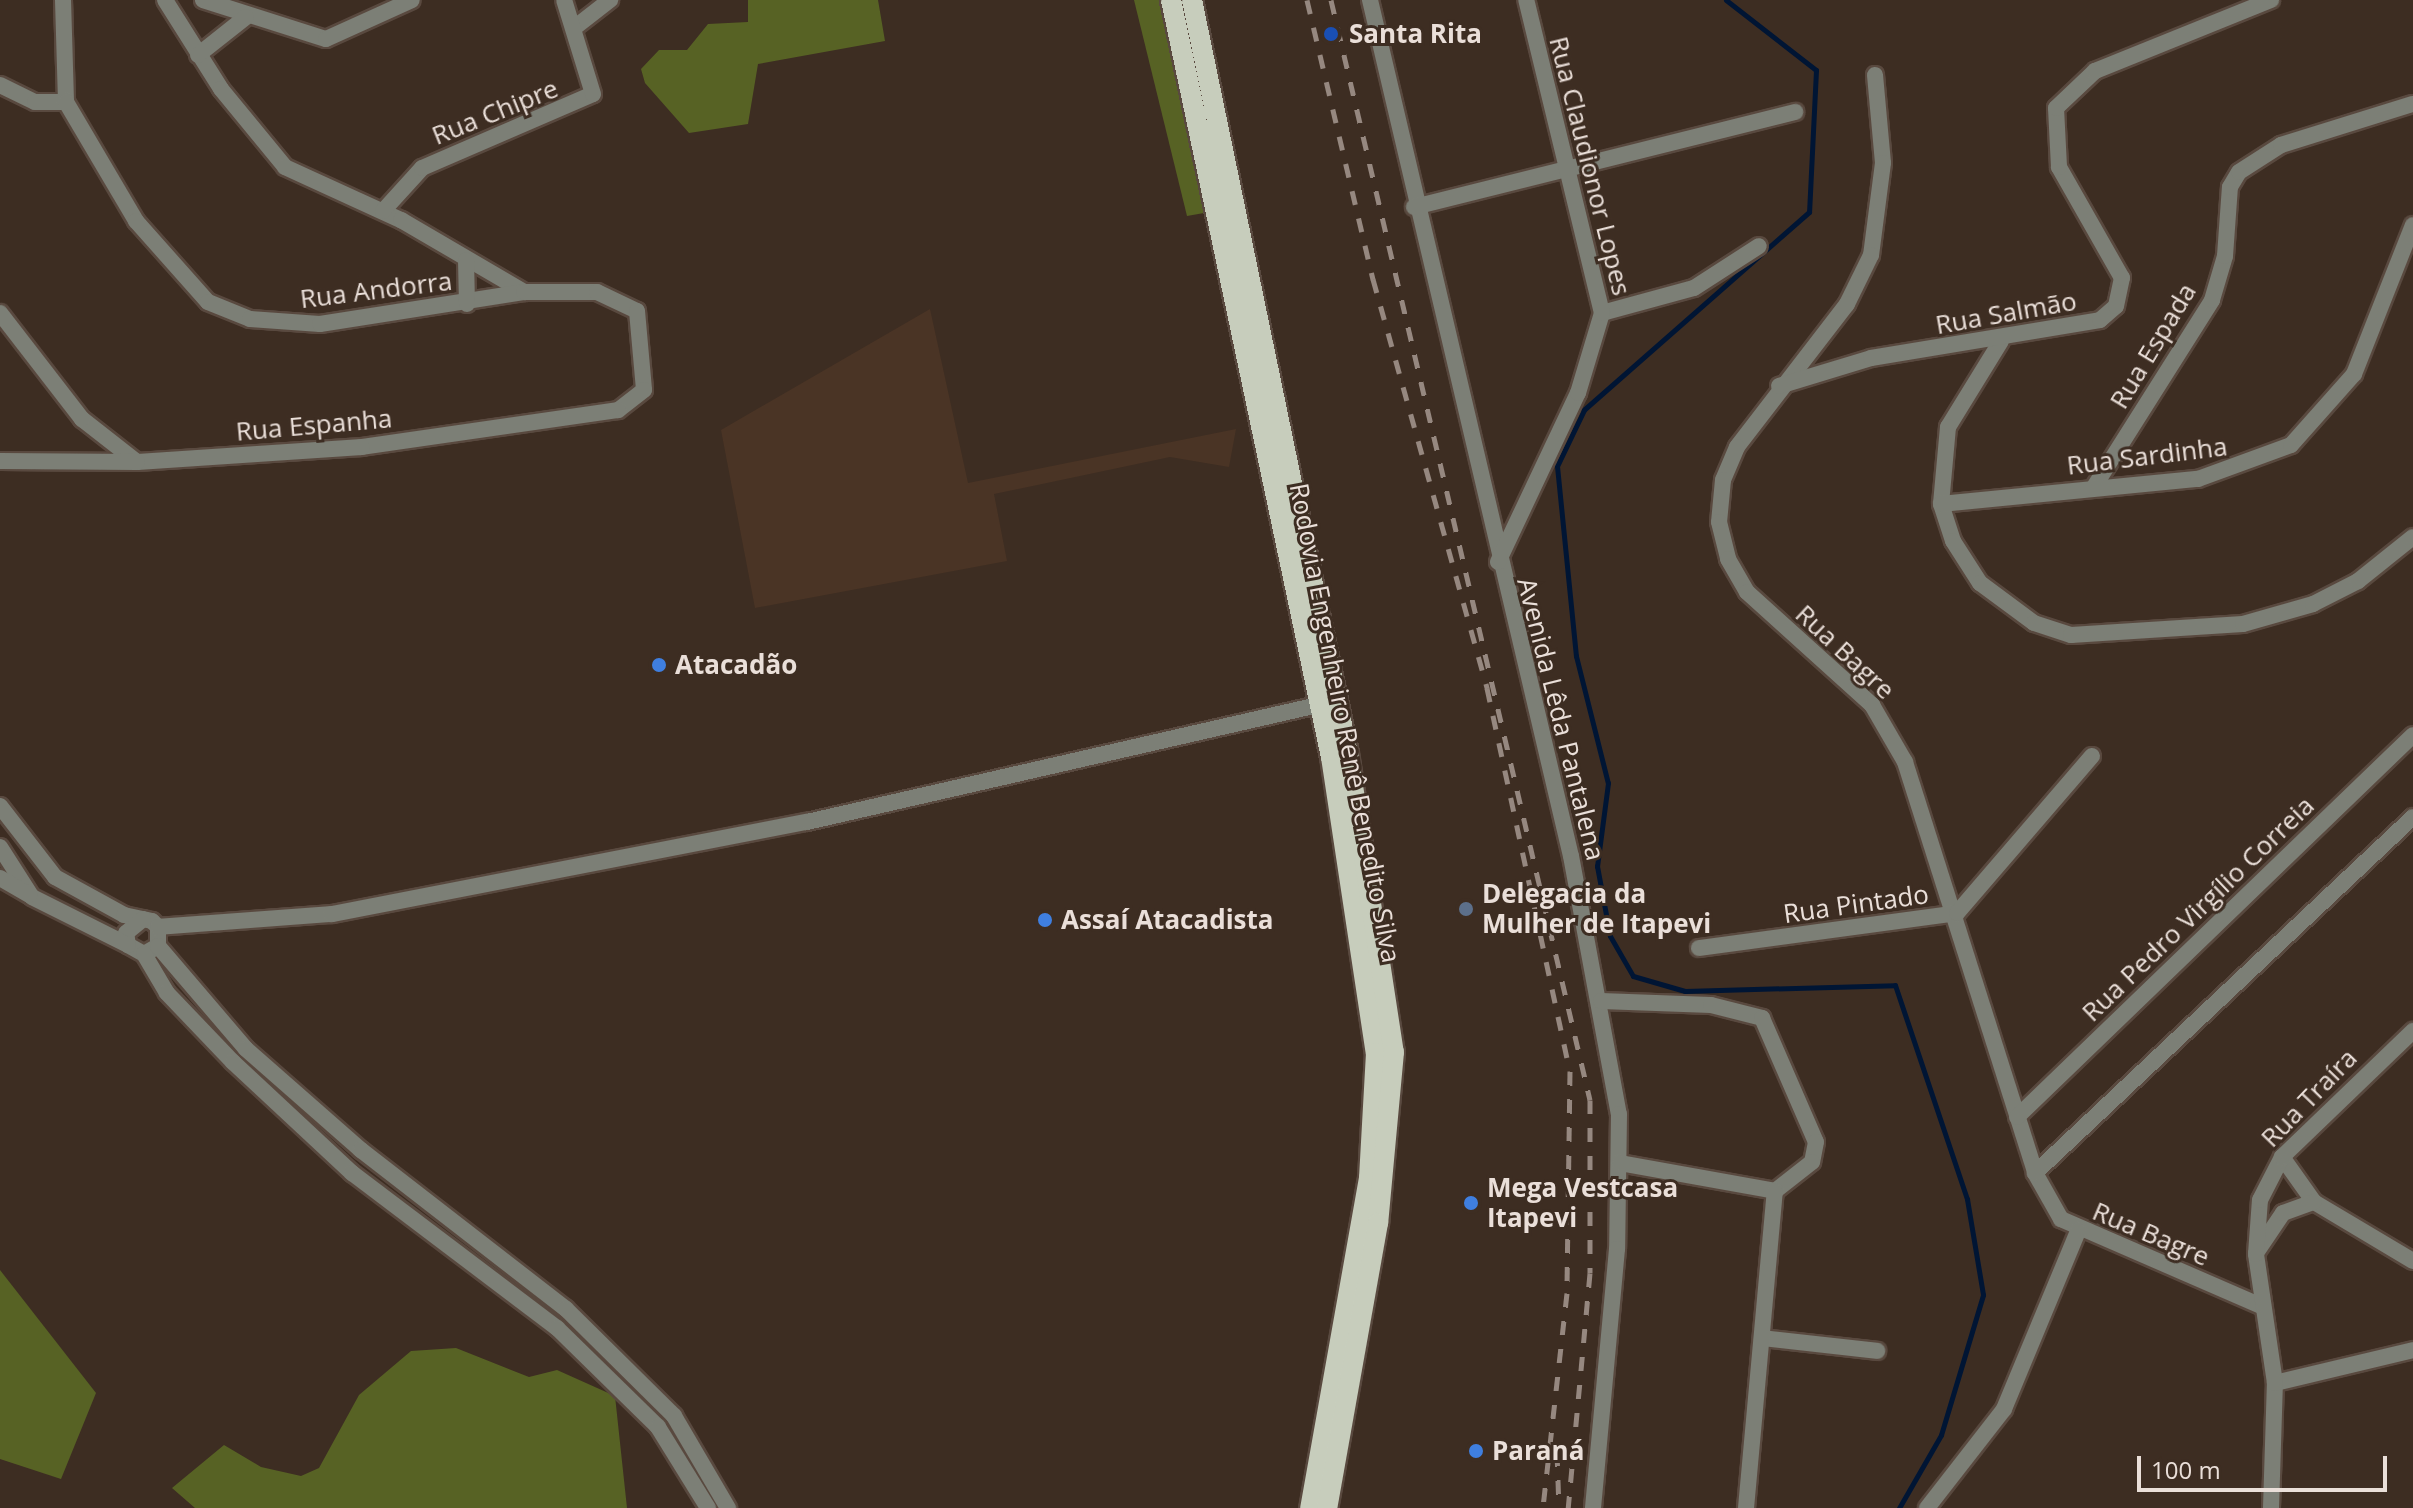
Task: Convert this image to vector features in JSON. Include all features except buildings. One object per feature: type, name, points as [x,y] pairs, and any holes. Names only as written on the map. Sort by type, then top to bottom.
[{"type":"main road","name":"Rodovia Engenheiro Renê Benedito Silva","points":[[1171,0],[1318,705],[1368,966],[1378,1079],[1348,1311],[1310,1508]]},
{"type":"main road","name":"Rodovia Engenheiro Renê Benedito Silva","points":[[1192,0],[1348,753],[1394,1052],[1376,1237],[1327,1508]]},
{"type":"street","points":[[0,85],[35,102],[66,102],[63,0]]},
{"type":"street","points":[[165,0],[198,55],[285,167],[383,211],[524,292]]},
{"type":"street","points":[[203,0],[246,17],[326,39],[412,0]]},
{"type":"street","name":"Rua Chipre","points":[[383,211],[422,168],[593,94],[564,0]]},
{"type":"street","points":[[574,28],[610,0]]},
{"type":"street","name":"Avenida Lêda Pantalena","points":[[1370,0],[1414,207],[1601,1001],[1620,1163],[1593,1508]]},
{"type":"street","name":"Rua Claudionor Lopes","points":[[1498,562],[1578,393],[1602,313],[1564,169],[1526,0]]},
{"type":"street","name":"Rua Salmão","points":[[1778,386],[1871,358],[2001,341],[2100,320],[2122,293],[2113,260],[2059,167],[2052,131],[2067,91],[2151,46],[2271,0]]},
{"type":"street","points":[[198,55],[246,17]]},
{"type":"street","name":"Rua Bagre","points":[[1875,75],[1883,163],[1871,255],[1847,304],[1778,386],[1723,480],[1719,522],[1728,559],[1747,592],[1872,705],[1888,729],[1957,913],[2035,1173],[2061,1219],[2078,1231],[2263,1307]]},
{"type":"street","name":"Rua Andorra","points":[[66,102],[136,221],[208,302],[282,325],[467,304],[524,292],[620,297],[637,311],[642,345]]},
{"type":"street","name":"Rua Espada","points":[[2094,487],[2212,300],[2225,256],[2230,187],[2239,172],[2281,145],[2413,104]]},
{"type":"street","points":[[1414,207],[1795,112]]},
{"type":"street","name":"Rua Sardinha","points":[[1941,504],[2234,471],[2291,445],[2354,374],[2413,225]]},
{"type":"street","points":[[1602,313],[1694,288],[1759,246]]},
{"type":"street","points":[[466,260],[467,304]]},
{"type":"street","points":[[0,313],[82,419],[137,462]]},
{"type":"street","points":[[2001,341],[1948,427],[1941,504],[1980,583],[2006,607],[2071,635],[2243,624],[2313,604],[2358,581],[2413,537]]},
{"type":"street","name":"Rua Espanha","points":[[137,462],[362,447],[618,410],[644,390],[642,345]]},
{"type":"street","points":[[0,461],[137,462]]},
{"type":"street","points":[[128,945],[132,923],[332,914],[807,822],[1318,705]]},
{"type":"street","name":"Rua Pedro Virgílio Correia","points":[[2017,1117],[2413,735]]},
{"type":"street","name":"Rua Pintado","points":[[1699,948],[1957,913],[2092,756]]},
{"type":"street","points":[[0,806],[55,877],[151,923]]},
{"type":"street","points":[[2035,1173],[2413,817]]},
{"type":"street","points":[[0,847],[32,897]]},
{"type":"street","points":[[0,878],[128,945],[151,950],[246,1049],[361,1150],[566,1309],[674,1416],[728,1508]]},
{"type":"street","points":[[151,923],[151,950],[167,993],[222,1050],[352,1173],[557,1328],[658,1427],[708,1508]]},
{"type":"street","points":[[1601,1001],[1711,1005],[1762,1018],[1816,1142],[1812,1162],[1775,1191],[1746,1508]]},
{"type":"street","name":"Rua Traíra","points":[[2271,1508],[2275,1383],[2256,1254],[2260,1200],[2282,1157],[2413,1031]]},
{"type":"street","points":[[2282,1157],[2314,1202],[2413,1261]]},
{"type":"street","points":[[1620,1163],[1775,1191]]},
{"type":"street","points":[[2256,1254],[2283,1213],[2314,1202]]},
{"type":"street","points":[[1927,1508],[2004,1409],[2078,1231]]},
{"type":"street","points":[[1762,1338],[1877,1351]]},
{"type":"street","points":[[2275,1383],[2413,1350]]},
{"type":"shaded area","points":[[930,309],[968,483],[1236,429],[1229,467],[1170,457],[994,494],[1007,561],[755,608],[721,430]]},
{"type":"green space","points":[[748,0],[878,0],[885,41],[758,64],[748,124],[689,133],[645,83],[641,69],[659,50],[687,50],[708,24],[748,22]]},
{"type":"green space","points":[[1134,0],[1163,0],[1204,213],[1187,216]]},
{"type":"green space","points":[[0,1270],[96,1393],[61,1479],[0,1459]]},
{"type":"green space","points":[[456,1348],[529,1377],[557,1370],[615,1396],[627,1508],[195,1508],[172,1488],[224,1445],[261,1467],[301,1476],[319,1468],[359,1395],[411,1351]]},
{"type":"waterway","points":[[1726,0],[1816,70],[1809,212],[1584,410],[1557,466],[1576,656],[1608,783],[1597,866],[1610,936],[1633,976],[1685,991],[1895,985],[1967,1199],[1983,1295],[1941,1435],[1899,1508]]},
{"type":"railway","points":[[1307,0],[1373,279],[1487,688],[1570,1071],[1567,1293],[1543,1508]]},
{"type":"railway","points":[[1331,0],[1590,1100],[1590,1273],[1568,1508]]},
{"type":"railway","points":[[1557,1452],[1559,1508]]},
{"type":"place","name":"Santa Rita","points":[[1331,34]]},
{"type":"place","name":"Atacadão","points":[[659,665]]},
{"type":"place","name":"Delegacia da Mulher de Itapevi","points":[[1466,909]]},
{"type":"place","name":"Assaí Atacadista","points":[[1045,920]]},
{"type":"place","name":"Mega Vestcasa Itapevi","points":[[1471,1203]]},
{"type":"place","name":"Paraná","points":[[1476,1451]]}]
